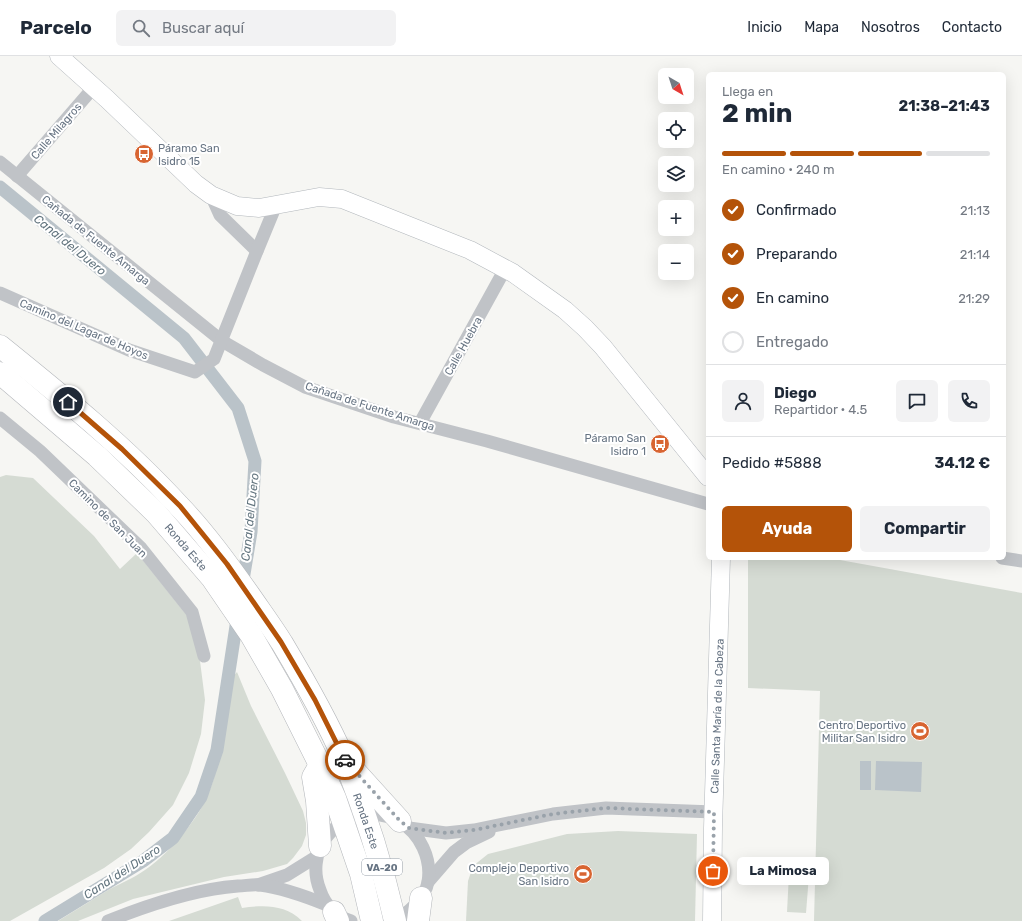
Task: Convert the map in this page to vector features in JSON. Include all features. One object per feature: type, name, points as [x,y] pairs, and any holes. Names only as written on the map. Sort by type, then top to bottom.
[{"type":"highway","name":"Ronda Este","points":[[0,346],[122,449],[180,506],[220,571],[251,634],[282,689],[320,764],[343,822],[361,874],[372,921]]},
{"type":"highway","name":"Ronda Este","points":[[0,373],[97,456],[220,571],[265,618],[315,700],[342,757],[364,814],[382,868],[394,921]]},
{"type":"highway","points":[[342,757],[405,825]]},
{"type":"highway","points":[[318,852],[317,801],[313,777],[320,764]]},
{"type":"highway","points":[[418,921],[425,890]]},
{"type":"street","points":[[58,56],[94,87],[196,184],[211,195],[237,206],[259,208],[319,197],[342,199],[470,250],[505,269],[551,300],[585,328],[706,475]]},
{"type":"street","name":"Calle Milagros","points":[[17,176],[94,87]]},
{"type":"street","name":"Cañada de Fuente Amarga","points":[[0,162],[222,341],[305,387],[394,417],[585,469],[706,504]]},
{"type":"street","points":[[211,195],[220,215],[257,251]]},
{"type":"street","name":"Camino del Lagar de Hoyos","points":[[0,294],[129,350],[196,372],[214,359],[276,206]]},
{"type":"street","name":"Calle Huebra","points":[[420,423],[505,269]]},
{"type":"street","name":"Camino de San Juan","points":[[0,418],[40,451],[141,548],[192,612],[204,656]]},
{"type":"street","points":[[1006,559],[1022,561]]},
{"type":"street","name":"Calle Santa María de la Cabeza","points":[[712,921],[721,560]]},
{"type":"street","points":[[108,921],[132,911],[197,892],[229,887],[258,885],[287,875],[318,852],[330,833],[343,822],[364,814],[383,815],[405,825],[446,833],[474,830],[553,814],[606,808],[714,812]]},
{"type":"street","points":[[394,921],[410,910],[454,852],[466,843],[506,823]]},
{"type":"street","points":[[405,825],[419,840],[424,851],[428,865],[425,890]]},
{"type":"street","points":[[318,852],[316,873],[319,890],[338,915]]},
{"type":"street","points":[[258,885],[299,894],[338,915]]},
{"type":"shaded area","points":[[6,475],[33,478],[94,536],[120,569],[137,553],[188,617],[200,661],[205,700],[201,734],[189,773],[173,805],[149,832],[131,849],[104,868],[10,921],[0,921],[0,477]]},
{"type":"shaded area","name":"Centro Deportivo Militar San Isidro","points":[[748,560],[840,560],[1022,593],[1022,921],[814,921],[820,691],[748,688]]},
{"type":"shaded area","points":[[237,672],[251,706],[303,811],[306,823],[306,835],[302,846],[287,864],[263,871],[224,877],[133,899],[78,921],[58,921],[110,889],[136,876],[152,865],[169,850],[192,822],[206,799],[215,775],[227,698],[233,678]]},
{"type":"shaded area","points":[[860,761],[871,761],[871,790],[860,790]]},
{"type":"shaded area","points":[[876,761],[922,762],[921,792],[875,790]]},
{"type":"shaded area","name":"Complejo Deportivo San Isidro","points":[[618,831],[697,834],[695,921],[466,921],[468,881],[473,866],[488,854],[567,834]]},
{"type":"shaded area","points":[[789,874],[809,875],[806,913],[787,912]]},
{"type":"shaded area","points":[[238,897],[242,908],[258,906],[274,907],[288,911],[302,921],[169,921]]},
{"type":"waterway","name":"Canal del Duero","points":[[0,187],[184,338],[238,408],[255,461],[251,532],[242,586]]},
{"type":"waterway","name":"Canal del Duero","points":[[45,921],[143,861],[173,838],[201,797],[217,750],[238,613]]},
{"type":"way so far","points":[[345,760],[374,794],[400,821],[409,828],[446,833],[474,830],[553,814],[606,808],[714,812],[713,871]]},
{"type":"place","name":"Páramo San Isidro 15","points":[[144,154]]},
{"type":"place","name":"Páramo San Isidro 1","points":[[660,444]]},
{"type":"place","name":"Centro Deportivo Militar San Isidro","points":[[920,731]]},
{"type":"place","name":"La Mimosa","points":[[713,871]]},
{"type":"place","name":"Complejo Deportivo San Isidro","points":[[583,874]]},
{"type":"route","points":[[68,402],[122,449],[180,506],[227,564],[281,642],[315,700],[342,757],[345,760]]}]
